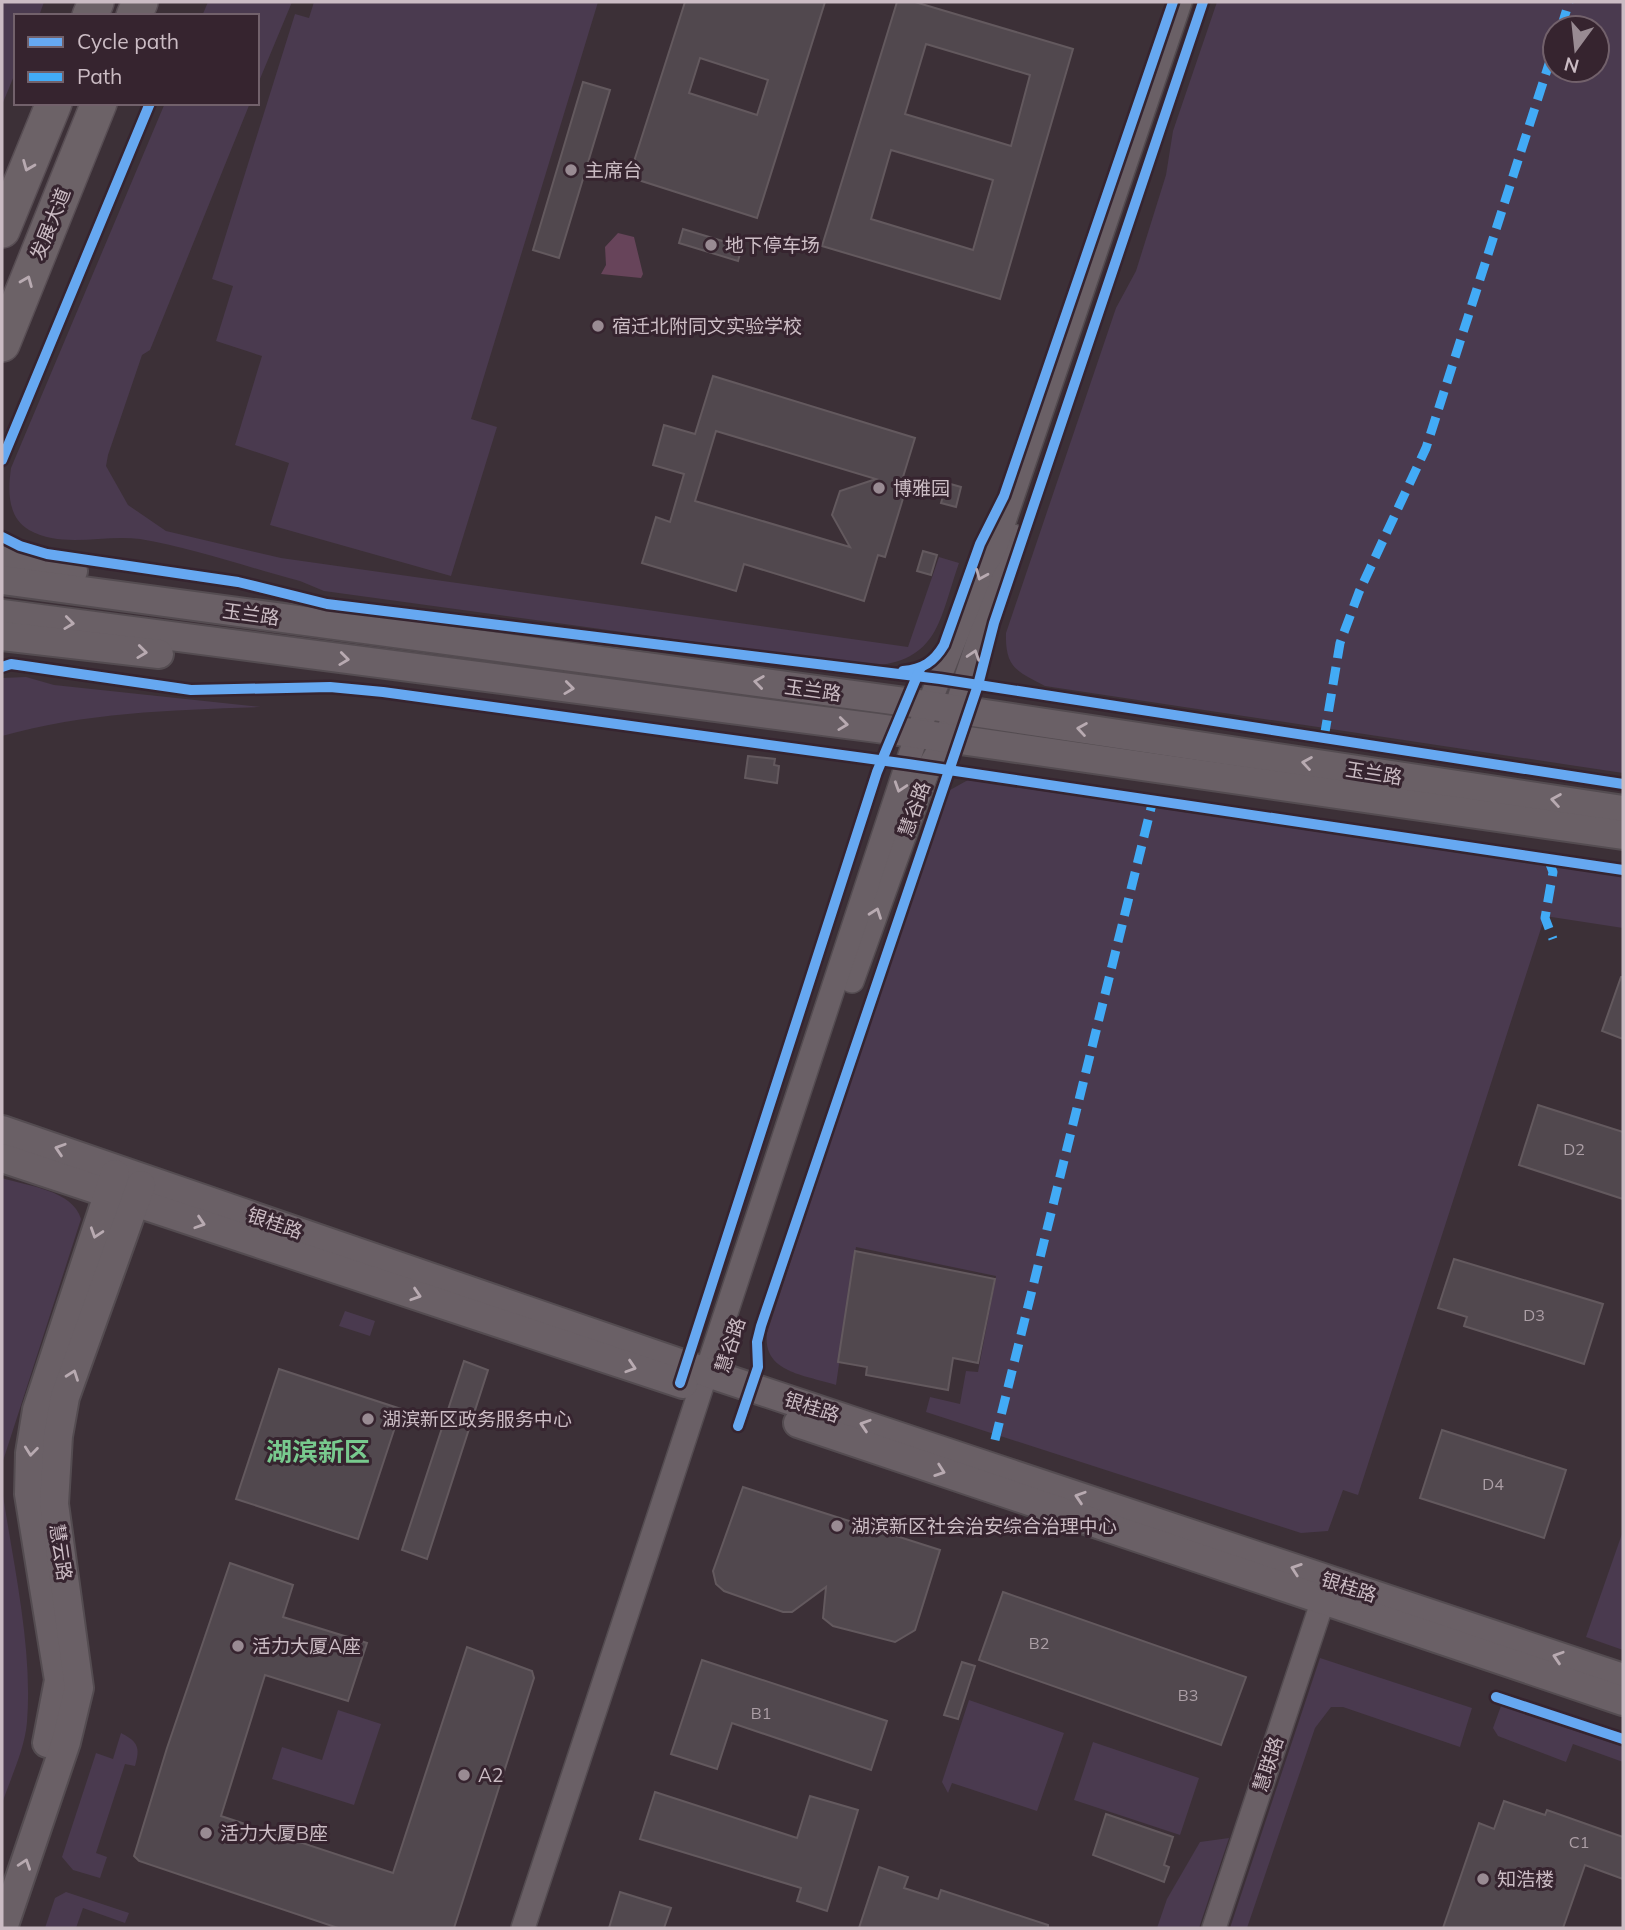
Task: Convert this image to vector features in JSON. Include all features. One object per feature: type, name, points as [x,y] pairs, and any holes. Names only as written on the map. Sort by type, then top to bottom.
[{"type":"main road","points":[[2,230],[53,105]]},
{"type":"main road","name":"发展大道","points":[[2,344],[98,105]]},
{"type":"street","name":"慧谷路","points":[[708,1389],[917,734],[983,568],[995,548],[1180,2]]},
{"type":"street","name":"慧谷路","points":[[523,1928],[840,1015],[929,767],[946,738],[956,710],[1193,2]]},
{"type":"street","points":[[2,558],[182,589],[308,621]]},
{"type":"street","name":"玉兰路","points":[[2,580],[927,705],[1623,810]]},
{"type":"street","name":"玉兰路","points":[[2,614],[917,734],[1623,835]]},
{"type":"street","points":[[2,636],[180,657],[304,654]]},
{"type":"street","name":"银桂路","points":[[2,1130],[126,1185],[708,1389],[1623,1701]]},
{"type":"street","name":"银桂路","points":[[2,1158],[126,1185]]},
{"type":"street","name":"慧云路","points":[[2,1872],[48,1740],[58,1698],[58,1659],[29,1494],[30,1453],[37,1410],[126,1185]]},
{"type":"street","name":"慧云路","points":[[3,1928],[66,1742],[79,1688],[54,1504],[58,1436],[65,1397],[126,1185]]},
{"type":"street","name":"银桂路","points":[[708,1389],[1623,1678]]},
{"type":"street","name":"慧联路","points":[[1213,1928],[1323,1600]]},
{"type":"shaded area","points":[[2,2],[44,2],[40,14],[14,14],[14,76],[2,105]]},
{"type":"shaded area","points":[[208,2],[292,2],[259,81],[259,14],[203,14]]},
{"type":"shaded area","points":[[314,2],[598,2],[471,419],[497,427],[451,576],[270,525],[289,463],[235,445],[262,356],[216,341],[233,286],[212,279],[295,14],[309,18]]},
{"type":"shaded area","points":[[1217,2],[1623,2],[1623,773],[1045,686],[1015,667],[1008,654],[1006,633],[1116,308],[1136,271],[1166,175],[1173,131]]},
{"type":"shaded area","points":[[164,105],[249,105],[150,350],[142,355],[108,455],[106,466],[128,505],[166,531],[281,558],[908,647],[939,557],[959,563],[940,620],[923,647],[892,663],[869,666],[324,591],[300,581],[199,552],[140,539],[70,540],[42,536],[29,530],[16,518],[9,485],[11,468]]},
{"type":"shaded area","points":[[618,233],[634,237],[643,274],[641,278],[601,274],[606,265],[605,247]]},
{"type":"shaded area","points":[[26,677],[54,685],[261,707],[98,717],[2,736],[2,678]]},
{"type":"shaded area","points":[[968,780],[1623,877],[1623,928],[1545,916],[1358,1495],[1343,1490],[1328,1531],[1301,1533],[926,1412],[930,1397],[960,1404],[966,1371],[978,1372],[996,1276],[856,1247],[836,1385],[788,1370],[771,1357],[767,1346],[767,1333],[943,802],[950,790]]},
{"type":"shaded area","points":[[2,1178],[59,1195],[69,1201],[81,1219],[2,1464]]},
{"type":"shaded area","points":[[345,1311],[375,1321],[370,1336],[339,1326]]},
{"type":"shaded area","points":[[2,1489],[25,1635],[28,1694],[23,1743],[2,1804]]},
{"type":"shaded area","points":[[1623,1531],[1623,1650],[1586,1637]]},
{"type":"shaded area","points":[[1320,1658],[1472,1708],[1460,1747],[1343,1707],[1331,1707],[1315,1728],[1247,1928],[1230,1928]]},
{"type":"shaded area","points":[[969,1700],[1064,1733],[1037,1811],[952,1783],[948,1793],[942,1782]]},
{"type":"shaded area","points":[[1501,1706],[1623,1747],[1623,1762],[1573,1744],[1566,1762],[1498,1736],[1493,1728]]},
{"type":"shaded area","points":[[338,1710],[381,1724],[354,1805],[272,1779],[282,1747],[322,1760]]},
{"type":"shaded area","points":[[121,1733],[135,1743],[137,1755],[135,1766],[125,1764],[96,1853],[107,1857],[100,1878],[73,1870],[62,1857],[96,1753],[113,1759]]},
{"type":"shaded area","points":[[1093,1742],[1199,1778],[1180,1835],[1074,1800]]},
{"type":"shaded area","points":[[1229,1838],[1199,1928],[1157,1928],[1167,1899],[1200,1842]]},
{"type":"shaded area","points":[[66,1892],[129,1913],[125,1923],[83,1908],[76,1928],[45,1928],[55,1898]]},
{"type":"building","points":[[685,2],[825,2],[757,218],[629,177]],"holes":[[[700,58],[768,80],[757,115],[689,93]]]},
{"type":"building","points":[[897,2],[915,2],[1073,49],[1000,299],[822,246]],"holes":[[[926,44],[1030,75],[1011,146],[905,114]],[[891,150],[993,180],[973,250],[871,219]]]},
{"type":"building","name":"主席台","points":[[583,82],[610,90],[559,258],[533,250]]},
{"type":"building","name":"地下停车场","points":[[683,229],[742,247],[738,261],[679,243]]},
{"type":"building","name":"博雅园","points":[[713,376],[915,438],[899,490],[905,492],[885,557],[878,555],[864,601],[744,564],[736,591],[642,563],[656,517],[670,522],[684,474],[653,465],[664,425],[695,434]],"holes":[[[716,431],[876,479],[840,491],[832,515],[850,547],[695,501]]]},
{"type":"building","points":[[947,483],[961,487],[956,507],[941,503]]},
{"type":"building","points":[[923,551],[937,555],[931,575],[917,571]]},
{"type":"building","points":[[748,756],[775,759],[774,765],[779,766],[777,783],[745,778]]},
{"type":"building","points":[[1623,977],[1623,1039],[1602,1031]]},
{"type":"building","points":[[1538,1105],[1623,1132],[1623,1199],[1519,1165]]},
{"type":"building","points":[[855,1251],[995,1279],[978,1363],[953,1358],[948,1390],[866,1375],[867,1367],[838,1362]]},
{"type":"building","points":[[1454,1259],[1603,1304],[1584,1364],[1464,1326],[1467,1317],[1438,1308]]},
{"type":"building","points":[[464,1361],[488,1370],[427,1559],[402,1550]]},
{"type":"building","points":[[279,1369],[401,1409],[358,1539],[236,1499]]},
{"type":"building","points":[[1442,1430],[1566,1470],[1544,1538],[1420,1498]]},
{"type":"building","points":[[743,1487],[940,1550],[915,1630],[895,1642],[833,1626],[823,1618],[826,1587],[792,1612],[783,1612],[724,1591],[716,1584],[713,1571]]},
{"type":"building","points":[[230,1563],[293,1585],[283,1617],[367,1643],[348,1701],[265,1675],[221,1816],[393,1873],[467,1647],[532,1671],[534,1678],[454,1928],[338,1928],[139,1861],[134,1856],[167,1748]]},
{"type":"building","points":[[1003,1592],[1246,1677],[1221,1745],[979,1660]]},
{"type":"building","points":[[702,1660],[887,1721],[871,1770],[732,1723],[717,1769],[671,1754]]},
{"type":"building","points":[[962,1662],[975,1666],[958,1719],[944,1715]]},
{"type":"building","points":[[655,1792],[797,1838],[810,1796],[858,1810],[827,1911],[797,1901],[801,1888],[640,1839]]},
{"type":"building","points":[[1504,1801],[1545,1815],[1547,1810],[1623,1837],[1623,1879],[1585,1865],[1563,1928],[1443,1928],[1479,1823],[1494,1829]]},
{"type":"building","points":[[1106,1814],[1173,1837],[1164,1865],[1169,1867],[1164,1882],[1093,1855]]},
{"type":"building","points":[[879,1867],[908,1877],[904,1888],[938,1899],[941,1890],[1048,1925],[1048,1928],[859,1928]]},
{"type":"building","points":[[620,1892],[671,1908],[664,1928],[609,1928]]},
{"type":"marked path","points":[[1565,14],[1569,2]]},
{"type":"marked path","points":[[1324,738],[1340,643],[1359,592],[1426,448],[1543,84]]},
{"type":"marked path","points":[[995,1440],[1153,800]]},
{"type":"marked path","points":[[1548,859],[1553,872],[1545,918],[1553,939]]},
{"type":"cycle path","points":[[903,671],[927,664],[944,645],[980,544],[1004,496],[1173,2]]},
{"type":"cycle path","points":[[738,1426],[758,1367],[757,1342],[761,1326],[978,685],[994,623],[1203,2]]},
{"type":"cycle path","points":[[2,460],[149,105]]},
{"type":"cycle path","points":[[2,537],[47,554],[238,582],[327,604],[940,679],[1623,784]]},
{"type":"cycle path","points":[[2,667],[11,664],[191,690],[330,687],[383,692],[908,764],[1623,870]]},
{"type":"cycle path","points":[[680,1383],[877,772],[920,669]]},
{"type":"cycle path","points":[[1496,1697],[1623,1739]]},
{"type":"place","name":"主席台","points":[[571,170]]},
{"type":"place","name":"地下停车场","points":[[711,245]]},
{"type":"place","name":"宿迁北附同文实验学校","points":[[598,326]]},
{"type":"place","name":"博雅园","points":[[879,488]]},
{"type":"place","name":"湖滨新区政务服务中心","points":[[368,1419]]},
{"type":"place","name":"湖滨新区社会治安综合治理中心","points":[[837,1526]]},
{"type":"place","name":"活力大厦A座","points":[[238,1646]]},
{"type":"place","name":"A2","points":[[464,1775]]},
{"type":"place","name":"活力大厦B座","points":[[206,1833]]},
{"type":"place","name":"知浩楼","points":[[1483,1879]]},
{"type":"district","name":"湖滨新区","points":[[318,1452]]}]
